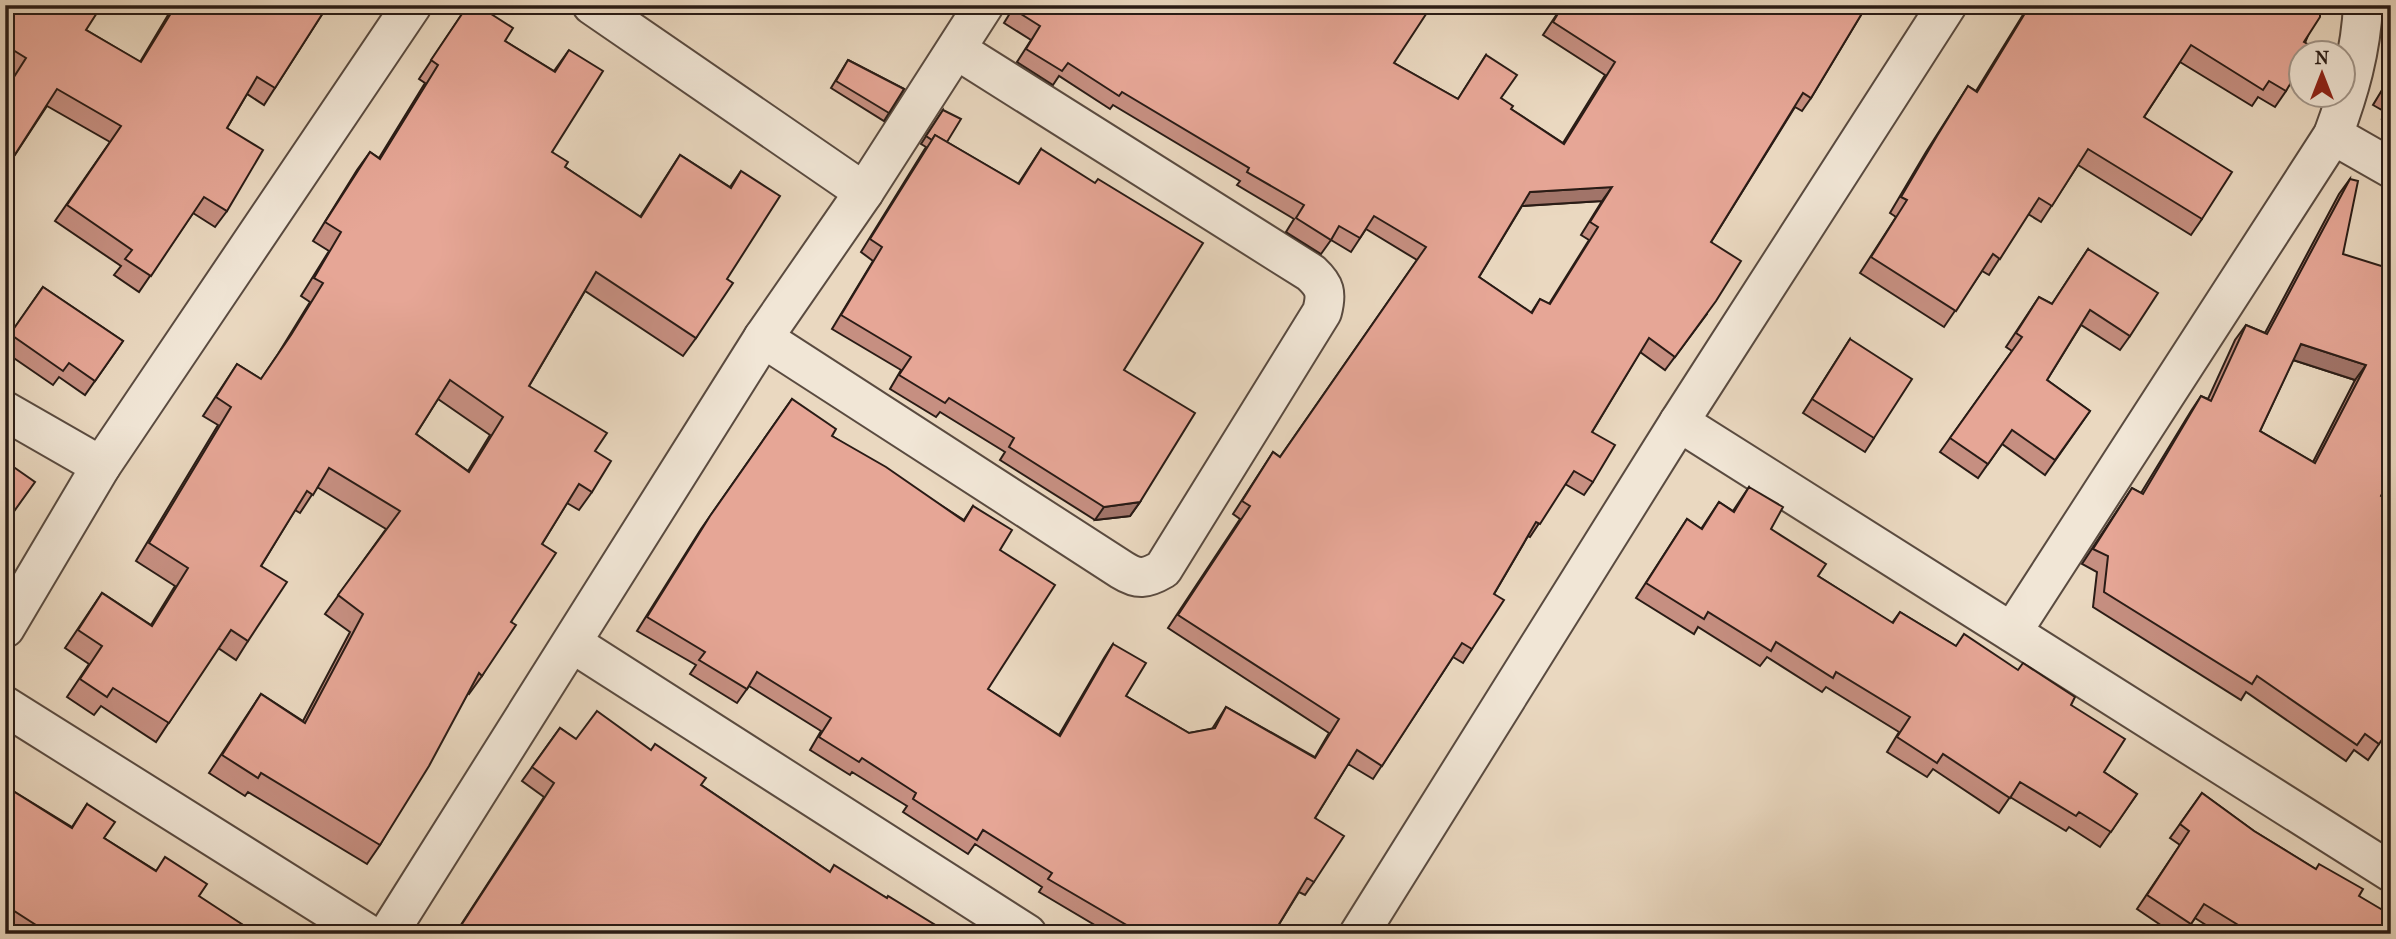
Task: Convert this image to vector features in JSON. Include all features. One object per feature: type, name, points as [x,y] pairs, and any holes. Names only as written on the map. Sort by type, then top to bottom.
[{"type":"street","points":[[5,628],[101,466],[412,5]]},
{"type":"street","points":[[592,5],[864,192]]},
{"type":"street","points":[[388,934],[763,338],[864,192],[984,5]]},
{"type":"street","points":[[1359,934],[1679,422],[1947,5]]},
{"type":"street","points":[[2012,632],[2333,135],[2352,81],[2362,33],[2363,5]]},
{"type":"street","points":[[763,338],[1135,578],[1148,578],[1163,569],[1322,312],[1326,295],[1323,284],[1311,273],[957,50]]},
{"type":"street","points":[[2333,135],[2391,168]]},
{"type":"street","points":[[5,411],[101,466]]},
{"type":"street","points":[[1679,422],[2012,632],[2386,859]]},
{"type":"street","points":[[572,643],[1027,934]]},
{"type":"street","points":[[5,706],[368,934]]},
{"type":"building","points":[[5,5],[102,5],[86,30],[141,62],[176,5],[328,5],[275,88],[257,77],[227,128],[263,150],[227,211],[204,197],[151,276],[125,259],[132,250],[67,205],[121,126],[57,89],[5,170],[5,91],[26,58],[5,45]]},
{"type":"building","points":[[468,5],[477,5],[513,28],[505,41],[555,72],[569,50],[603,71],[552,152],[568,162],[565,167],[641,217],[680,155],[731,188],[741,171],[780,196],[727,279],[733,283],[696,338],[596,272],[529,386],[607,433],[595,451],[611,461],[592,492],[579,484],[542,544],[556,553],[511,622],[516,625],[482,676],[479,673],[429,766],[380,845],[261,773],[258,778],[222,755],[261,694],[305,723],[363,614],[338,595],[400,511],[329,468],[313,495],[307,491],[261,566],[287,582],[248,641],[231,630],[169,723],[113,688],[107,697],[80,679],[102,646],[78,630],[102,593],[152,626],[188,568],[149,543],[231,407],[216,397],[237,364],[261,379],[291,335],[323,283],[314,278],[341,232],[325,222],[370,152],[380,159],[438,65],[431,60]],"holes":[[[450,380],[503,417],[469,472],[416,434]]]},
{"type":"building","points":[[1016,5],[1432,5],[1394,63],[1458,99],[1486,55],[1517,75],[1501,98],[1513,106],[1511,109],[1564,144],[1615,62],[1553,22],[1563,5],[1867,5],[1811,98],[1803,93],[1711,242],[1741,261],[1716,301],[1675,357],[1649,338],[1592,432],[1615,445],[1593,482],[1574,471],[1540,524],[1536,522],[1494,594],[1504,600],[1472,649],[1462,643],[1382,766],[1357,750],[1315,818],[1344,836],[1314,882],[1307,878],[1273,934],[1142,934],[1048,879],[1052,873],[983,830],[977,840],[913,799],[916,793],[862,758],[859,762],[819,737],[831,718],[757,672],[747,689],[699,660],[705,652],[647,617],[710,516],[792,399],[836,429],[832,436],[886,467],[964,521],[973,506],[1012,530],[1000,550],[1055,585],[988,689],[1060,736],[1113,644],[1146,663],[1126,696],[1189,733],[1215,728],[1226,707],[1315,758],[1339,719],[1178,615],[1250,506],[1242,501],[1273,452],[1280,457],[1426,247],[1374,216],[1360,238],[1339,226],[1331,240],[1296,218],[1304,205],[1247,172],[1249,168],[1122,92],[1119,96],[1068,63],[1062,71],[1026,49],[1040,26],[1013,9]],"holes":[[[1612,187],[1590,222],[1598,227],[1550,304],[1540,299],[1532,313],[1479,277],[1530,192]]]},
{"type":"building","points":[[2030,5],[2320,5],[2320,17],[2307,38],[2288,38],[2286,91],[2269,81],[2263,90],[2191,45],[2144,117],[2232,172],[2202,219],[2088,149],[2052,206],[2039,198],[2000,259],[1993,254],[1956,311],[1871,257],[1907,200],[1901,197],[1968,86],[1977,92]]},
{"type":"building","points":[[848,60],[904,89],[889,113],[836,81]]},
{"type":"building","points":[[2391,77],[2391,95],[2383,90]]},
{"type":"building","points":[[943,110],[961,119],[947,142],[935,135],[932,140],[926,136]]},
{"type":"building","points":[[935,135],[1019,184],[1041,149],[1095,183],[1098,179],[1203,243],[1124,370],[1195,413],[1140,502],[1104,507],[1009,447],[1014,438],[949,398],[945,403],[899,375],[911,357],[841,315],[882,247],[870,239]]},
{"type":"building","points":[[2350,179],[2358,181],[2343,254],[2391,269],[2391,377],[2387,390],[2391,392],[2391,420],[2384,433],[2391,439],[2391,477],[2381,496],[2391,503],[2391,625],[2385,633],[2391,637],[2391,726],[2379,744],[2365,734],[2357,745],[2257,676],[2252,684],[2104,592],[2108,556],[2093,549],[2132,488],[2143,494],[2201,396],[2211,401],[2246,325],[2267,334]],"holes":[[[2301,344],[2366,365],[2315,463],[2260,431]]]},
{"type":"building","points":[[2088,249],[2158,293],[2130,336],[2090,310],[2047,380],[2090,411],[2055,460],[2012,430],[1988,464],[1950,438],[2022,337],[2016,333],[2039,297],[2052,304]]},
{"type":"building","points":[[43,287],[123,341],[95,381],[69,363],[63,371],[10,334]]},
{"type":"building","points":[[1850,339],[1912,379],[1874,438],[1812,399]]},
{"type":"building","points":[[5,461],[35,482],[5,524]]},
{"type":"building","points":[[1749,487],[1783,507],[1771,529],[1826,564],[1818,576],[1893,623],[1900,612],[1956,646],[1964,634],[2018,670],[2023,663],[2075,697],[2071,705],[2125,739],[2104,772],[2137,794],[2111,832],[2079,812],[2076,816],[2020,782],[2010,798],[1943,754],[1937,763],[1897,737],[1910,717],[1836,672],[1833,678],[1776,642],[1771,651],[1708,612],[1704,619],[1646,583],[1687,519],[1702,529],[1719,502],[1734,512]]},
{"type":"building","points":[[597,711],[651,750],[655,744],[706,778],[701,785],[830,872],[834,865],[950,934],[527,934],[522,931],[520,934],[477,934],[462,924],[554,783],[532,767],[560,728],[576,739]]},
{"type":"building","points":[[5,786],[72,828],[87,804],[115,822],[104,838],[156,871],[165,857],[207,884],[199,896],[257,934],[50,934],[5,905]]},
{"type":"building","points":[[2202,793],[2254,831],[2316,869],[2319,864],[2363,889],[2359,896],[2391,915],[2391,934],[2253,934],[2204,904],[2191,924],[2147,895],[2189,831],[2180,824]]}]
